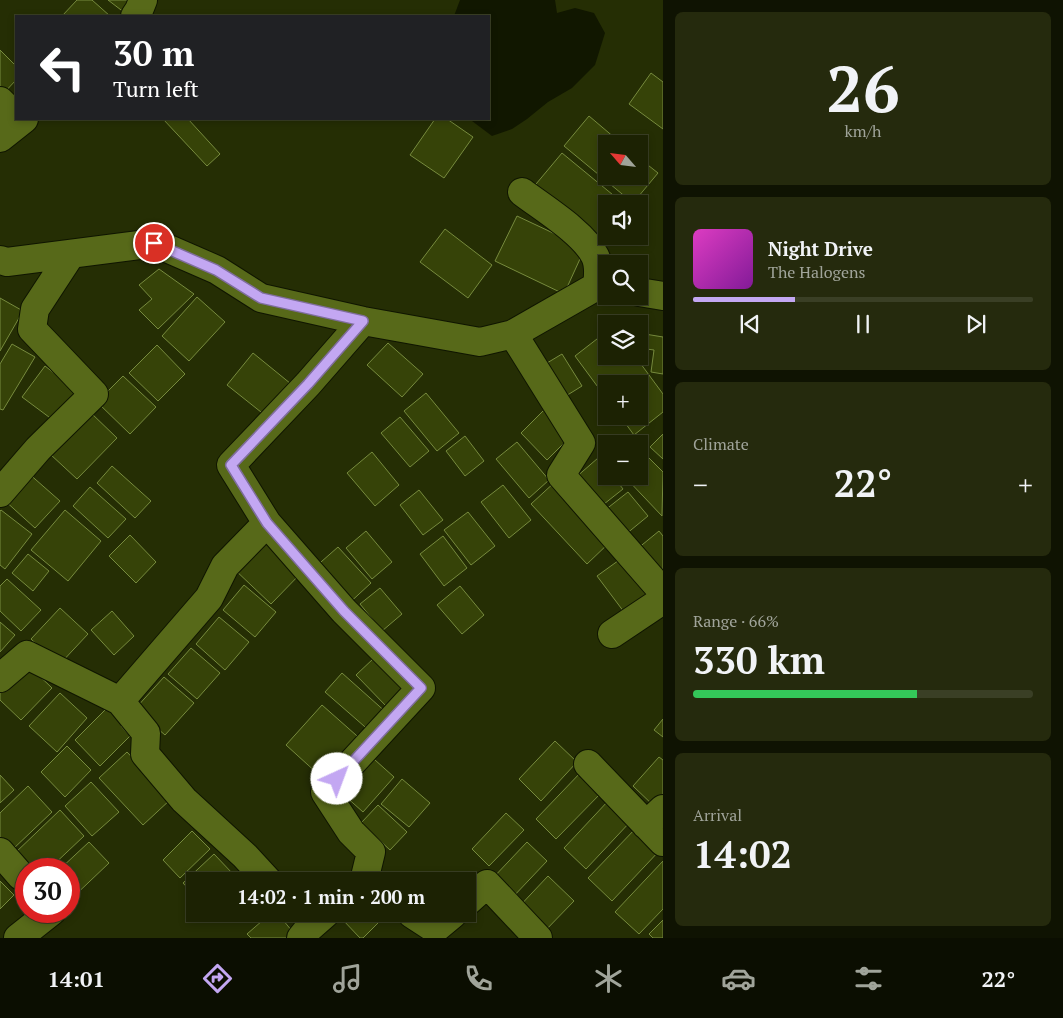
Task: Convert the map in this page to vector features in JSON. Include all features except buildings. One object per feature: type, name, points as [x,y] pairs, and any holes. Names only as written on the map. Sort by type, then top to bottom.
[{"type":"street","points":[[136,15],[143,0]]},
{"type":"street","points":[[0,101],[16,123]]},
{"type":"street","points":[[522,192],[585,240],[596,257],[598,267]]},
{"type":"street","points":[[0,260],[7,262],[154,243],[216,270],[261,298],[363,321],[480,342],[512,334],[598,289]]},
{"type":"street","points":[[1,490],[38,449],[94,394],[32,329],[35,309],[71,254]]},
{"type":"street","points":[[648,294],[663,296]]},
{"type":"street","points":[[363,321],[308,384],[231,465],[267,523],[344,611],[421,688],[325,792],[351,832],[371,852],[366,872]]},
{"type":"street","points":[[512,334],[581,442],[561,475],[663,592]]},
{"type":"street","points":[[120,701],[209,598],[225,566],[267,523]]},
{"type":"street","points":[[612,634],[663,600]]},
{"type":"street","points":[[0,678],[27,655],[120,701],[146,733],[145,754],[184,800],[260,872]]},
{"type":"street","points":[[588,764],[657,825]]},
{"type":"street","points":[[0,852],[15,869]]},
{"type":"street","points":[[476,894],[487,884],[538,938]]},
{"type":"street","points":[[424,922],[435,930],[444,922]]},
{"type":"street","points":[[18,938],[37,923]]},
{"type":"shaded area","points":[[460,0],[555,0],[557,13],[575,8],[594,13],[605,33],[595,65],[572,88],[548,102],[512,129],[492,136],[472,121],[490,120],[490,15],[454,15]]},
{"type":"route","points":[[154,243],[216,270],[261,298],[363,321],[308,384],[231,465],[267,523],[344,611],[421,688],[337,779]]}]
